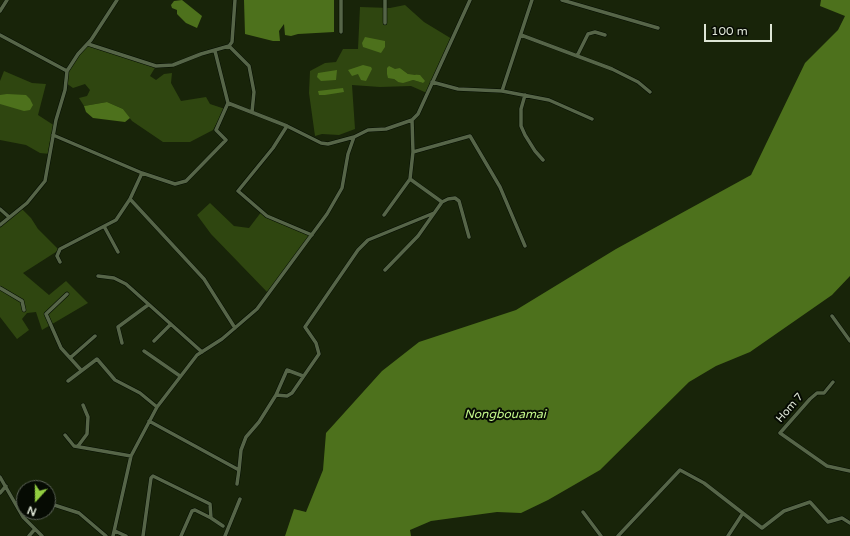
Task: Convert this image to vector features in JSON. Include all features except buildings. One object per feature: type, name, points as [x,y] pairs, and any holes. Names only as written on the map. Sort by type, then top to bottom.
[{"type":"street","points":[[0,11],[7,0]]},
{"type":"street","points":[[0,225],[27,203],[45,181],[65,90],[67,71],[78,54],[88,44],[117,0]]},
{"type":"street","points":[[230,46],[232,42],[235,0]]},
{"type":"street","points":[[341,0],[341,32]]},
{"type":"street","points":[[385,0],[385,23]]},
{"type":"street","points":[[228,103],[287,126],[313,140],[328,144],[354,137],[368,130],[386,129],[412,120],[418,114],[470,0]]},
{"type":"street","points":[[502,91],[532,0]]},
{"type":"street","points":[[562,0],[658,28]]},
{"type":"street","points":[[577,56],[588,34],[595,32],[605,35]]},
{"type":"street","points":[[0,35],[67,71]]},
{"type":"street","points":[[521,35],[612,69],[638,82],[650,92]]},
{"type":"street","points":[[88,44],[162,66],[173,65],[230,46]]},
{"type":"street","points":[[230,46],[249,66],[254,92],[252,112]]},
{"type":"street","points":[[54,135],[142,173],[175,184],[186,181],[225,142],[224,137],[216,130],[228,103],[215,51]]},
{"type":"street","points":[[432,82],[463,90],[502,91],[549,100],[592,119]]},
{"type":"street","points":[[525,95],[521,109],[521,126],[524,136],[534,151],[543,160]]},
{"type":"street","points":[[384,215],[410,179],[413,152],[412,120]]},
{"type":"street","points":[[287,126],[273,148],[238,191],[267,216],[312,235]]},
{"type":"street","points":[[413,152],[470,136],[500,187],[525,246]]},
{"type":"street","points":[[114,536],[130,456],[157,407],[180,376],[202,352],[258,309],[312,235],[327,214],[342,188],[348,154],[354,137]]},
{"type":"street","points":[[60,262],[56,256],[60,249],[105,228],[116,220],[130,199],[142,173]]},
{"type":"street","points":[[410,179],[442,202]]},
{"type":"street","points":[[385,270],[418,236],[442,202],[453,198],[459,201],[469,237]]},
{"type":"street","points":[[130,199],[204,279],[235,328]]},
{"type":"street","points":[[0,209],[9,217]]},
{"type":"street","points":[[276,395],[287,396],[292,393],[319,354],[316,343],[305,327],[358,250],[368,240],[434,213]]},
{"type":"street","points":[[105,228],[118,252]]},
{"type":"street","points":[[98,276],[121,281],[202,352]]},
{"type":"street","points":[[0,288],[16,296],[22,301],[24,310]]},
{"type":"street","points":[[67,294],[46,314],[61,348],[81,370]]},
{"type":"street","points":[[122,343],[118,327],[148,305]]},
{"type":"street","points":[[832,316],[850,341]]},
{"type":"street","points":[[154,341],[170,325]]},
{"type":"street","points":[[70,358],[95,336]]},
{"type":"street","points":[[144,351],[180,376]]},
{"type":"street","points":[[68,381],[97,359],[115,380],[145,396],[157,407]]},
{"type":"street","points":[[237,484],[241,450],[246,437],[259,422],[276,395],[288,370],[303,376]]},
{"type":"street","name":"Hom 7","points":[[833,382],[824,393],[817,393],[810,398],[780,433],[827,466],[850,471]]},
{"type":"street","points":[[78,446],[87,434],[88,417],[83,405]]},
{"type":"street","points":[[150,421],[239,470]]},
{"type":"street","points":[[65,435],[72,445],[130,456]]},
{"type":"street","points":[[618,536],[680,470],[704,483],[762,528],[784,511],[810,502],[828,522],[842,518],[850,523]]},
{"type":"street","points":[[143,536],[151,478],[153,476],[210,504],[211,518]]},
{"type":"street","points":[[0,477],[23,517],[42,536]]},
{"type":"street","points":[[0,493],[6,486]]},
{"type":"street","points":[[225,536],[240,499]]},
{"type":"street","points":[[56,506],[79,513],[106,536]]},
{"type":"street","points":[[181,536],[192,511],[195,510],[223,526]]},
{"type":"street","points":[[583,512],[601,536]]},
{"type":"street","points":[[728,536],[743,513]]},
{"type":"street","points":[[29,536],[35,529]]},
{"type":"street","points":[[114,531],[126,536]]},
{"type":"shaded area","points":[[405,5],[424,22],[452,39],[427,93],[411,86],[380,87],[352,85],[355,129],[339,135],[322,134],[315,136],[309,93],[310,71],[325,63],[336,62],[343,49],[358,49],[360,7],[390,8]],"holes":[[[400,68],[408,74],[415,74],[423,83],[413,80],[398,82],[394,79]]]},
{"type":"shaded area","points":[[88,44],[156,66],[150,76],[156,80],[164,74],[172,73],[171,83],[181,101],[206,97],[210,104],[225,109],[213,130],[190,142],[163,142],[132,121],[123,109],[107,102],[84,106],[79,98],[87,96],[90,90],[85,84],[73,88],[66,83],[66,77],[73,60]]},
{"type":"shaded area","points":[[4,71],[32,83],[46,84],[38,115],[55,126],[50,154],[40,153],[26,145],[0,140],[0,81]]},
{"type":"shaded area","points":[[210,203],[234,226],[249,228],[262,211],[312,235],[269,294],[211,234],[197,215]]},
{"type":"shaded area","points":[[21,208],[31,218],[38,229],[59,250],[23,273],[49,295],[66,281],[88,303],[42,330],[36,312],[27,313],[22,319],[29,330],[17,339],[0,317],[0,227]]},
{"type":"water","points":[[182,0],[202,16],[197,28],[186,23],[177,14],[177,10],[172,8],[171,5],[174,1]]},
{"type":"water","points":[[244,0],[334,0],[334,32],[298,34],[291,36],[285,35],[284,24],[279,31],[280,41],[273,41],[245,34]]},
{"type":"water","name":"Nongbouamai","points":[[821,0],[850,0],[850,276],[832,295],[750,352],[716,366],[689,382],[600,470],[548,500],[521,513],[497,512],[431,521],[410,530],[411,536],[285,536],[294,509],[306,512],[323,470],[326,433],[382,371],[419,342],[516,310],[616,249],[751,175],[805,63],[838,30],[845,16],[820,6]]},
{"type":"water","points":[[365,37],[385,41],[385,47],[381,53],[363,47],[362,43]]},
{"type":"water","points":[[363,65],[371,67],[372,69],[366,81],[361,80],[358,74],[352,76],[348,70]]},
{"type":"water","points":[[389,66],[395,69],[400,68],[408,74],[420,75],[425,81],[423,83],[413,80],[403,83],[388,78],[387,68]]},
{"type":"water","points":[[337,70],[336,80],[321,81],[317,77],[318,73]]},
{"type":"water","points":[[343,88],[344,92],[325,95],[319,95],[318,91]]},
{"type":"water","points":[[0,95],[26,95],[33,105],[30,110],[24,111],[0,104]]},
{"type":"water","points":[[107,102],[123,109],[130,118],[125,122],[93,118],[86,112],[84,106]]}]
